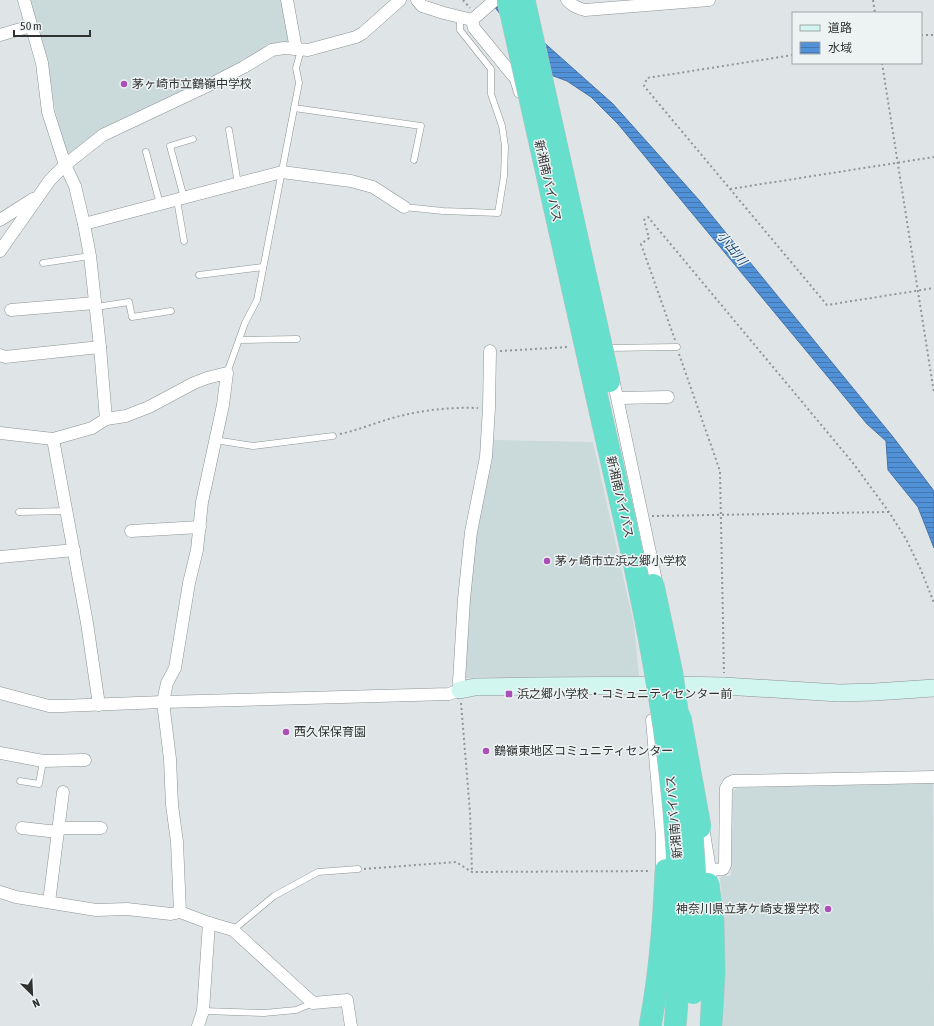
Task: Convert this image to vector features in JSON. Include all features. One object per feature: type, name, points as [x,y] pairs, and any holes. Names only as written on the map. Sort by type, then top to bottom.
[{"type":"highway","name":"新湘南バイパス","points":[[508,0],[629,536],[685,766],[694,856],[696,945],[691,1026]]},
{"type":"highway","name":"新湘南バイパス","points":[[524,0],[641,527],[664,682],[680,899],[680,958],[675,1026]]},
{"type":"highway","points":[[650,1026],[664,926],[666,869],[665,812],[660,758],[664,682]]},
{"type":"highway","points":[[664,682],[691,775],[707,873],[712,921],[714,973],[712,1026]]},
{"type":"street","points":[[24,0],[42,63],[48,112],[65,165],[75,186],[84,224],[90,256],[106,419]]},
{"type":"street","points":[[287,0],[299,50]]},
{"type":"street","points":[[0,251],[50,180],[65,165],[103,135],[244,67],[272,50],[284,48],[299,50],[315,49],[356,37],[363,33],[400,0]]},
{"type":"street","points":[[417,0],[422,6],[471,17],[495,0]]},
{"type":"street","points":[[567,0],[572,6],[585,10],[611,4],[710,0]]},
{"type":"street","points":[[471,17],[474,28],[516,79],[524,104],[618,521],[642,636],[664,682],[660,982],[657,1026]]},
{"type":"street","points":[[0,35],[31,26]]},
{"type":"street","points":[[524,104],[562,144],[566,153],[568,177],[643,516],[664,682],[710,870],[716,998],[712,1026]]},
{"type":"street","points":[[84,224],[282,172],[351,181],[373,187],[404,207]]},
{"type":"street","points":[[0,220],[38,196]]},
{"type":"street","points":[[11,310],[95,305]]},
{"type":"street","points":[[0,355],[4,356],[100,347]]},
{"type":"street","points":[[460,690],[459,681],[464,599],[471,532],[486,457],[490,351]]},
{"type":"street","points":[[0,433],[53,439],[92,428],[106,419],[132,414],[149,407],[194,383],[227,373],[223,404],[202,502],[197,550],[189,583],[175,668],[167,683],[163,702],[170,759],[172,805],[177,842],[180,912]]},
{"type":"street","points":[[618,398],[668,397]]},
{"type":"street","points":[[53,439],[87,623],[99,705]]},
{"type":"street","points":[[131,531],[200,527]]},
{"type":"street","points":[[0,557],[74,550]]},
{"type":"street","points":[[0,693],[49,706],[449,694],[460,690],[482,687],[664,682],[839,693],[934,688]]},
{"type":"street","points":[[0,754],[43,761],[85,760]]},
{"type":"street","points":[[710,870],[723,869],[725,865],[726,788],[729,783],[733,781],[934,777]]},
{"type":"street","points":[[49,902],[63,792]]},
{"type":"street","points":[[22,828],[58,830],[102,828]]},
{"type":"street","points":[[0,892],[16,897],[96,910],[127,909],[171,914],[180,912],[209,924],[233,930],[313,1003],[346,1000],[351,1026]]},
{"type":"street","points":[[198,1026],[203,1011],[209,924]]},
{"type":"lane","points":[[404,207],[443,211],[498,213],[504,176],[505,146],[502,126],[492,94],[491,69],[460,30],[471,17]]},
{"type":"lane","points":[[227,373],[245,323],[257,300],[299,83],[296,68],[299,50]]},
{"type":"lane","points":[[294,108],[420,126],[414,160]]},
{"type":"lane","points":[[229,130],[238,184]]},
{"type":"lane","points":[[184,241],[181,199],[170,146],[193,139]]},
{"type":"lane","points":[[146,152],[160,204]]},
{"type":"lane","points":[[44,263],[90,256]]},
{"type":"lane","points":[[199,275],[263,267]]},
{"type":"lane","points":[[95,305],[129,302],[132,317],[171,311]]},
{"type":"lane","points":[[239,340],[297,339]]},
{"type":"lane","points":[[606,348],[677,347]]},
{"type":"lane","points":[[215,440],[253,446],[333,436]]},
{"type":"lane","points":[[19,512],[67,511]]},
{"type":"lane","points":[[20,781],[39,784],[43,761]]},
{"type":"lane","points":[[233,930],[274,896],[305,878],[318,872],[358,869]]},
{"type":"lane","points":[[203,1011],[264,1014],[296,1010],[313,1003]]},
{"type":"path","points":[[873,0],[875,12]]},
{"type":"path","points":[[922,35],[934,35]]},
{"type":"path","points":[[792,55],[647,78],[644,86],[827,306],[934,288]]},
{"type":"path","points":[[882,64],[934,393]]},
{"type":"path","points":[[730,189],[934,157]]},
{"type":"path","points":[[724,686],[720,471],[642,244],[649,238],[644,220],[648,217],[853,463],[889,512],[906,539],[921,570],[934,603]]},
{"type":"path","points":[[490,351],[578,347]]},
{"type":"path","points":[[333,436],[354,431],[395,417],[430,410],[456,407],[489,408]]},
{"type":"path","points":[[643,516],[889,512]]},
{"type":"path","points":[[460,690],[470,812],[472,872]]},
{"type":"path","points":[[358,869],[456,862],[472,872],[662,870]]},
{"type":"shaded area","name":"茅ヶ崎市立鶴嶺中学校","points":[[27,0],[285,0],[292,42],[70,157],[67,156]]},
{"type":"shaded area","name":"茅ヶ崎市立浜之郷小学校","points":[[494,440],[593,442],[634,625],[639,676],[464,678],[472,571],[477,529],[491,463]]},
{"type":"shaded area","name":"神奈川県立茅ケ崎支援学校","points":[[933,783],[934,1026],[723,1026],[725,939],[720,878],[723,876],[731,876],[733,791],[737,788]]},
{"type":"water","name":"小出川","points":[[489,0],[509,0],[540,39],[613,104],[699,200],[893,437],[934,491],[934,548],[918,507],[888,470],[886,441],[867,424],[618,124],[591,97],[567,81],[548,74]]},
{"type":"place","name":"茅ヶ崎市立鶴嶺中学校","points":[[124,84]]},
{"type":"place","name":"茅ヶ崎市立浜之郷小学校","points":[[547,561]]},
{"type":"place","name":"浜之郷小学校・コミュニティセンター前","points":[[509,694]]},
{"type":"place","name":"西久保保育園","points":[[286,732]]},
{"type":"place","name":"鶴嶺東地区コミュニティセンター","points":[[486,751]]},
{"type":"place","name":"神奈川県立茅ケ崎支援学校","points":[[828,909]]}]
